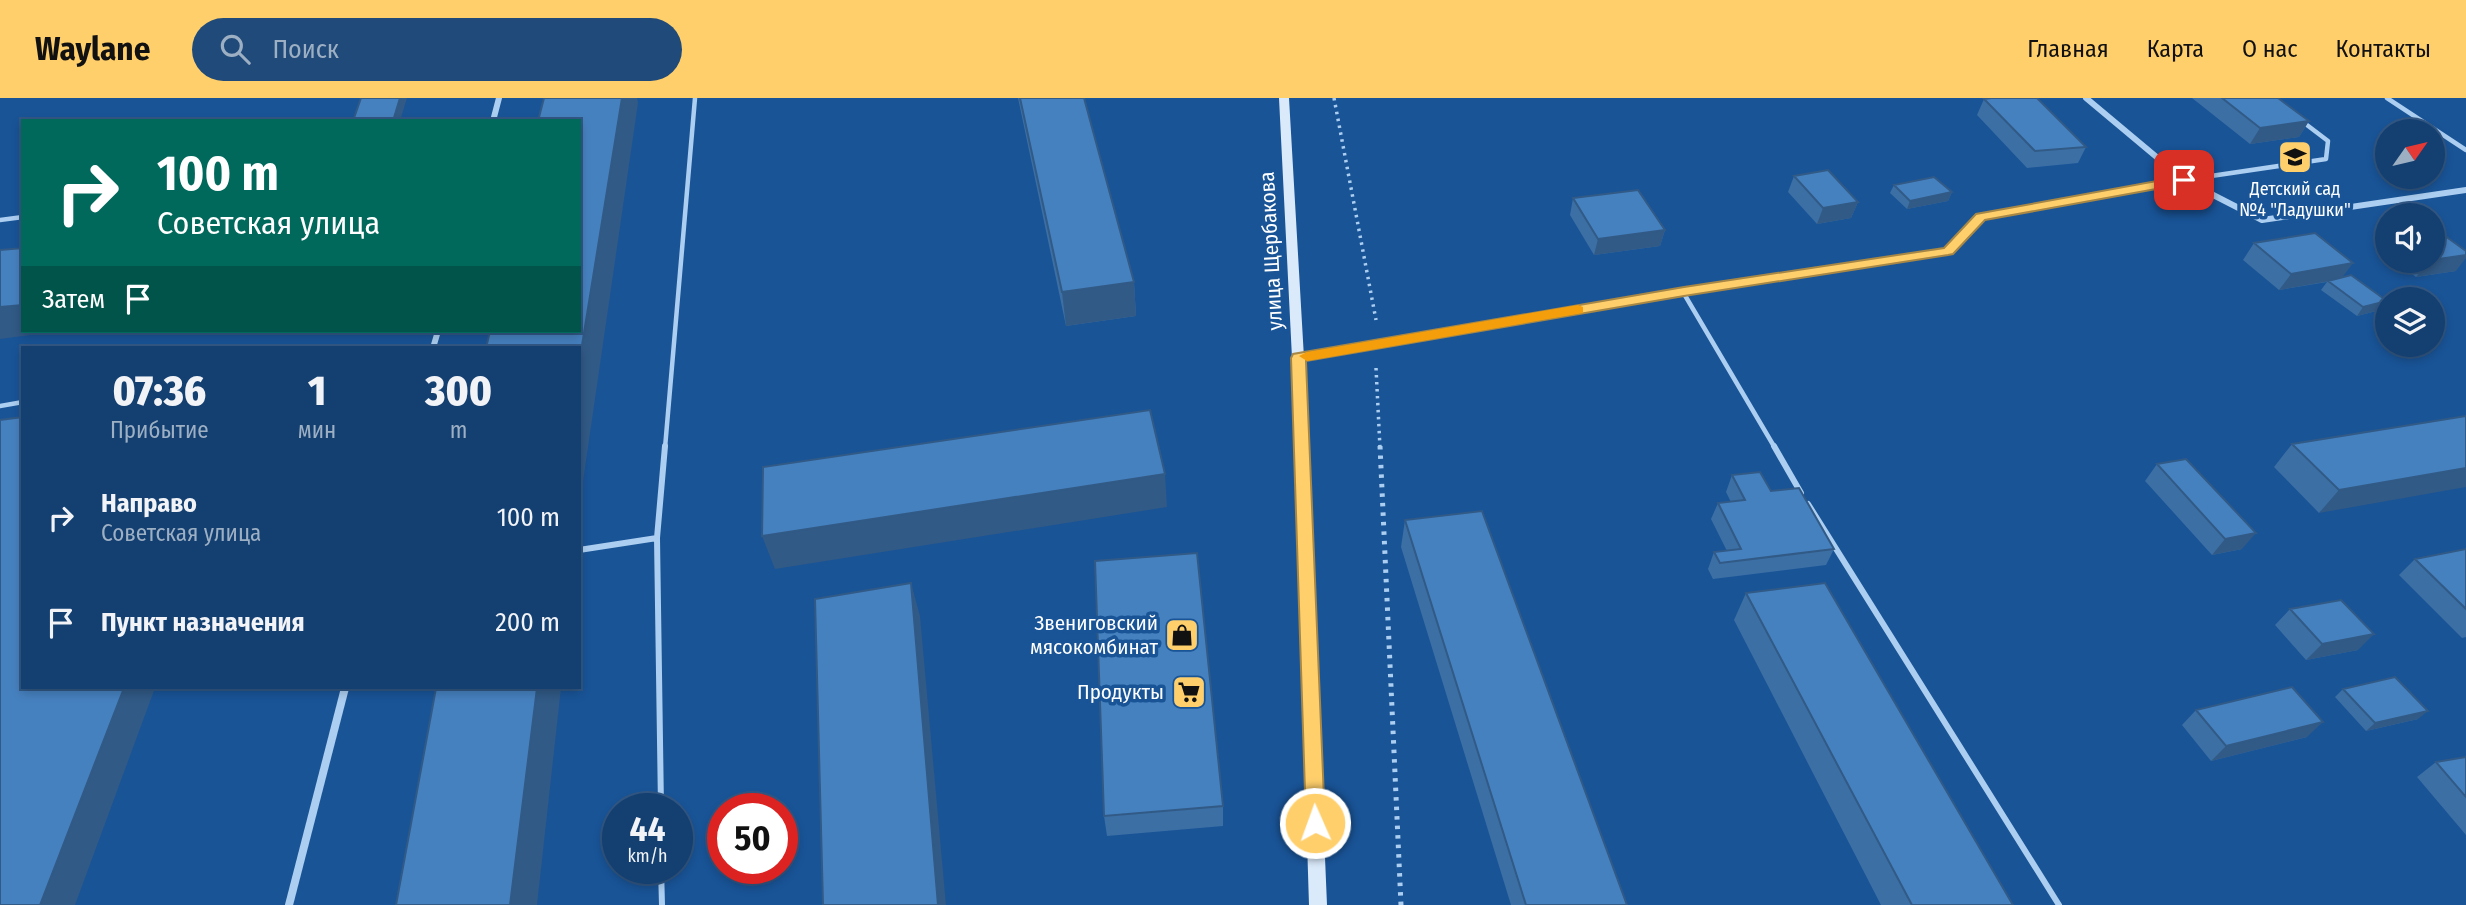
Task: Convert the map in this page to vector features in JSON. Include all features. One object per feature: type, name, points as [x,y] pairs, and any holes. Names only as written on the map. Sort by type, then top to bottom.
[{"type":"main road","name":"улица Щербакова","points":[[1284,98],[1298,358],[1318,905]]},
{"type":"street","points":[[494,119],[499,98]]},
{"type":"street","points":[[2086,98],[2184,180],[2262,219],[2466,190]]},
{"type":"street","points":[[1298,358],[1684,292],[1948,251],[1980,216],[2184,180]]},
{"type":"street","points":[[289,905],[345,689]]},
{"type":"lane","points":[[661,793],[657,538],[695,98]]},
{"type":"lane","points":[[2387,98],[2466,150]]},
{"type":"lane","points":[[2184,180],[2326,159],[2328,141],[2300,120]]},
{"type":"lane","points":[[0,220],[21,218]]},
{"type":"lane","points":[[1684,292],[1807,503],[2059,905]]},
{"type":"lane","points":[[0,406],[21,402]]},
{"type":"lane","points":[[581,550],[657,538]]},
{"type":"lane","points":[[662,884],[662,905]]},
{"type":"path","points":[[1334,98],[1377,311],[1375,345],[1401,905]]},
{"type":"building","points":[[361,98],[400,98],[394,119],[354,119]]},
{"type":"building","points":[[544,98],[622,98],[581,352],[581,346],[486,346],[490,333],[581,333],[581,119],[539,119]]},
{"type":"building","points":[[1020,98],[1084,98],[1134,282],[1062,292]]},
{"type":"building","points":[[2037,98],[2086,147],[2035,151],[1984,99]]},
{"type":"building","points":[[2222,98],[2278,98],[2309,121],[2260,128]]},
{"type":"building","points":[[1828,170],[1858,202],[1823,208],[1794,176]]},
{"type":"building","points":[[1934,177],[1952,192],[1910,201],[1894,185]]},
{"type":"building","points":[[1638,190],[1665,230],[1598,239],[1573,198]]},
{"type":"building","points":[[2315,233],[2353,263],[2291,274],[2254,243]]},
{"type":"building","points":[[2445,236],[2466,251],[2466,255],[2445,258]]},
{"type":"building","points":[[21,248],[21,305],[0,307],[0,250]]},
{"type":"building","points":[[2351,275],[2375,292],[2375,304],[2363,307],[2328,281]]},
{"type":"building","points":[[1150,410],[1165,474],[762,536],[763,467]]},
{"type":"building","points":[[2466,416],[2466,468],[2339,490],[2292,444]]},
{"type":"building","points":[[21,417],[21,689],[124,689],[40,905],[0,905],[0,420]]},
{"type":"building","points":[[2186,459],[2256,533],[2225,539],[2157,464]]},
{"type":"building","points":[[1760,472],[1771,491],[1799,488],[1834,549],[1720,563],[1714,552],[1741,549],[1718,503],[1745,500],[1732,475]]},
{"type":"building","points":[[1482,511],[1627,905],[1526,905],[1405,520]]},
{"type":"building","points":[[2466,549],[2466,609],[2415,559]]},
{"type":"building","points":[[1197,553],[1223,806],[1104,816],[1095,561]]},
{"type":"building","points":[[911,583],[938,905],[823,905],[815,599]]},
{"type":"building","points":[[1825,583],[2013,905],[1912,905],[1746,593]]},
{"type":"building","points":[[2341,600],[2374,634],[2322,644],[2290,609]]},
{"type":"building","points":[[2395,677],[2428,711],[2375,723],[2343,689]]},
{"type":"building","points":[[2292,687],[2323,722],[2226,746],[2196,710]]},
{"type":"building","points":[[436,689],[537,689],[510,905],[396,905]]},
{"type":"building","points":[[2466,757],[2466,797],[2436,762]]},
{"type":"slow traffic","points":[[1307,356],[1578,310]]},
{"type":"place","name":"Детский сад №4 \"Ладушки\"","points":[[2295,157]]},
{"type":"place","name":"Звениговский мясокомбинат","points":[[1182,635]]},
{"type":"place","name":"Продукты","points":[[1189,692]]},
{"type":"route","points":[[1315,823],[1298,358],[1684,292],[1948,251],[1980,216],[2184,180]]}]
